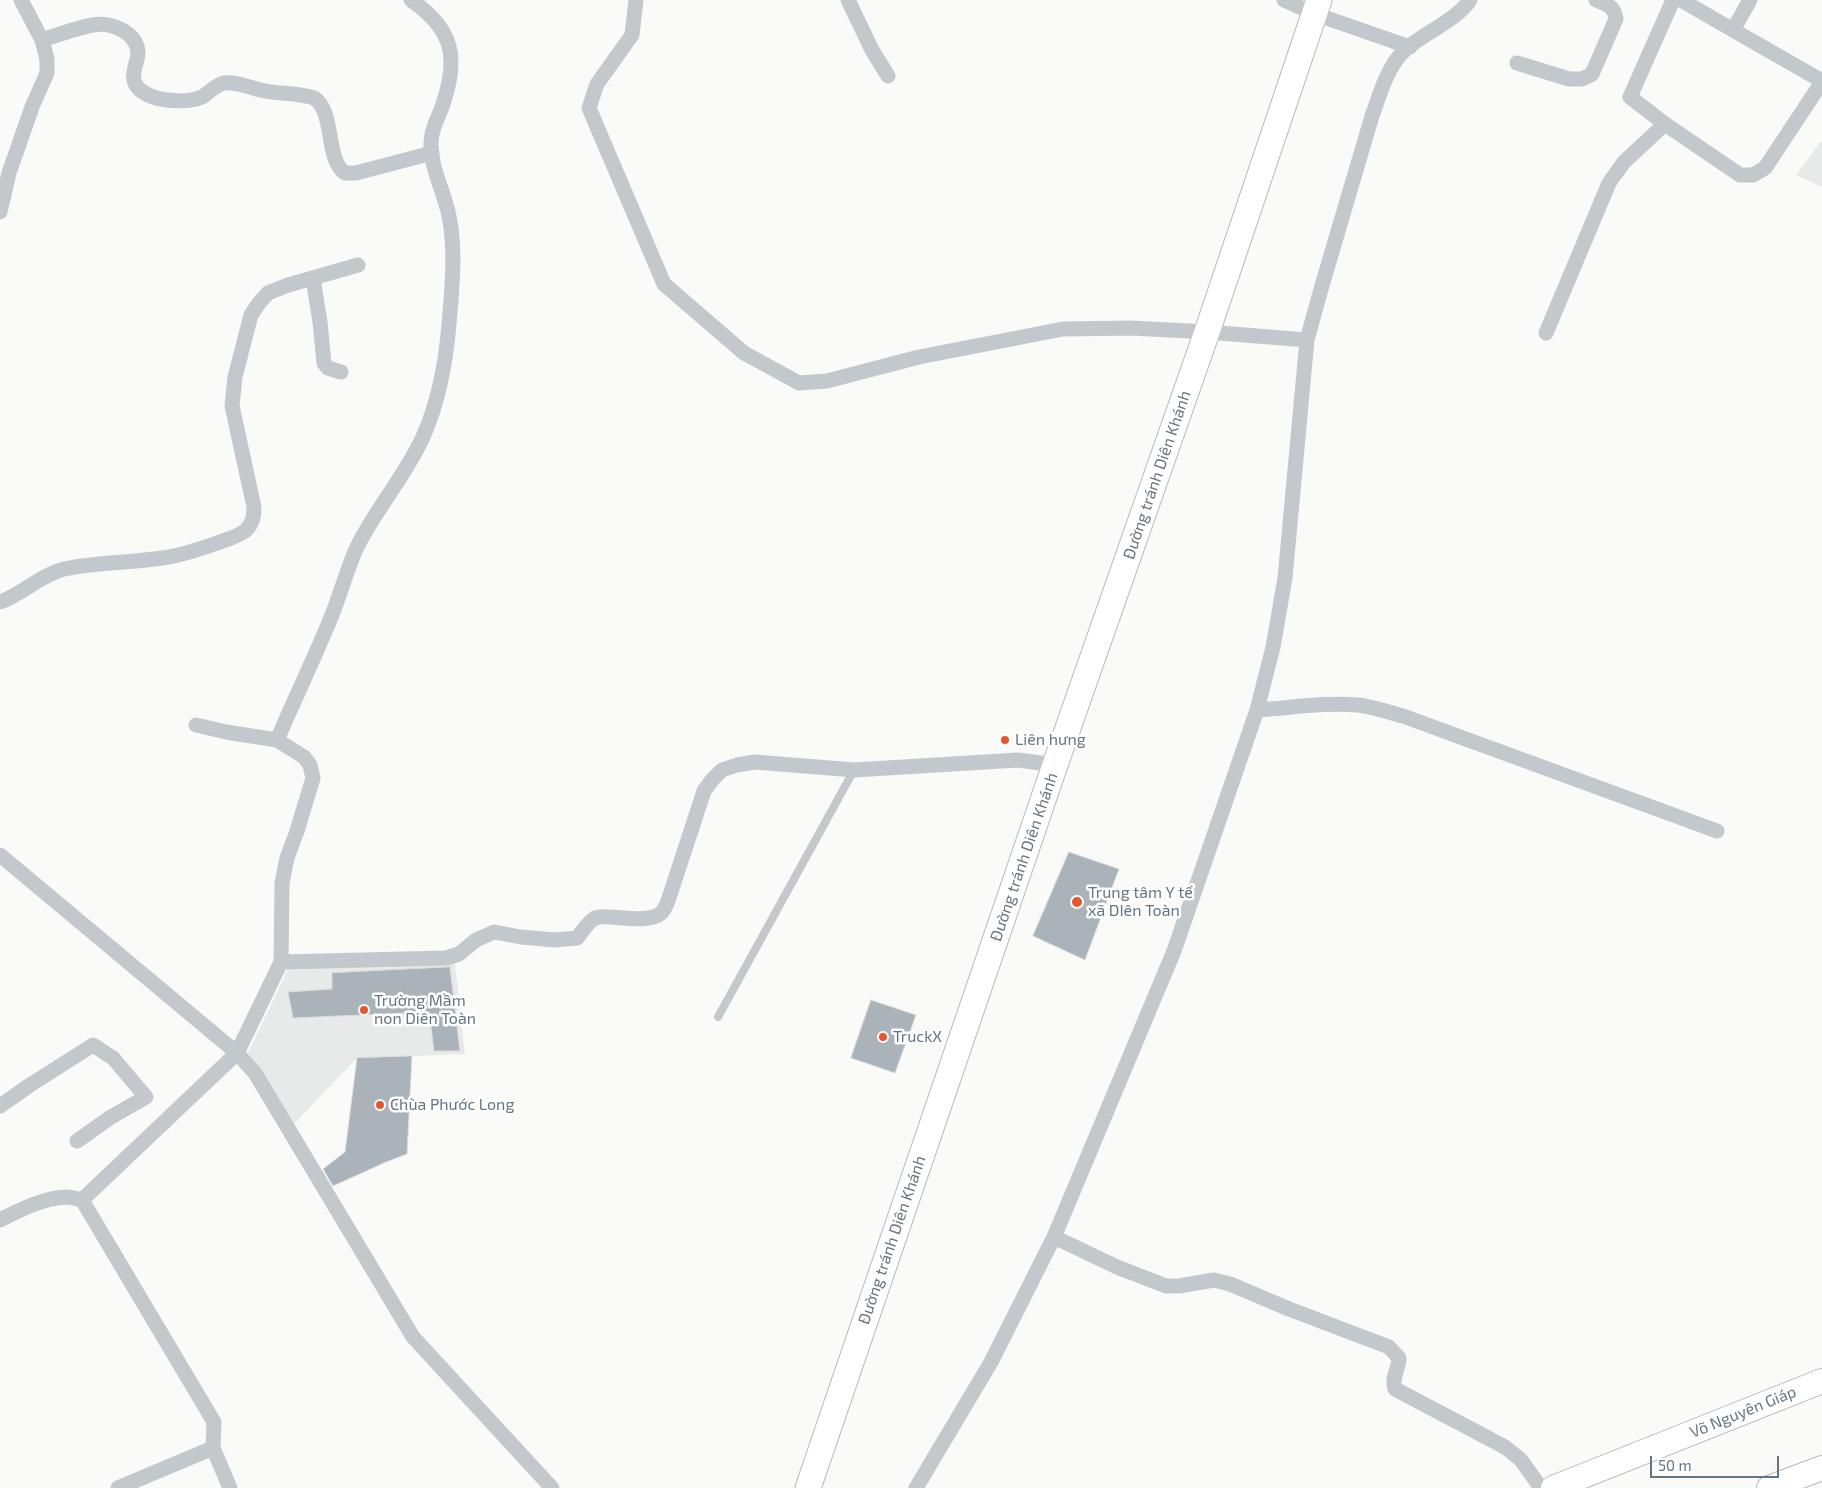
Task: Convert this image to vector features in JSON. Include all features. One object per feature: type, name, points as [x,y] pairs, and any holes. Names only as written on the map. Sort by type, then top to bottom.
[{"type":"highway","name":"Đường tránh Diên Khánh","points":[[808,1488],[1055,766],[1207,332],[1317,7]]},
{"type":"main road","name":"Võ Nguyên Giáp","points":[[1553,1488],[1822,1381]]},
{"type":"main road","points":[[1769,1488],[1822,1468]]},
{"type":"street","points":[[0,212],[9,172],[32,107],[47,73],[47,59],[42,40],[21,0]]},
{"type":"street","points":[[277,740],[333,613],[351,560],[370,524],[424,436],[439,386],[449,325],[452,237],[449,214],[432,153],[432,132],[443,105],[452,68],[451,49],[436,21],[411,0]]},
{"type":"street","points":[[636,0],[632,35],[597,84],[589,108],[664,284],[744,353],[799,383],[827,381],[919,357],[1063,329],[1131,328],[1307,340]]},
{"type":"street","points":[[848,0],[872,50],[888,76]]},
{"type":"street","points":[[1284,0],[1317,7],[1410,47]]},
{"type":"street","points":[[916,1488],[991,1362],[1054,1238],[1174,951],[1257,710],[1273,647],[1285,578],[1307,340],[1372,116],[1388,75],[1398,58],[1463,8],[1470,0]]},
{"type":"street","points":[[1517,63],[1569,79],[1582,79],[1592,74],[1616,19],[1615,11],[1612,8],[1596,0]]},
{"type":"street","points":[[1673,0],[1630,97],[1665,124],[1740,175],[1753,176],[1765,168],[1822,82],[1680,0]]},
{"type":"street","points":[[1733,30],[1750,0]]},
{"type":"street","points":[[42,40],[92,25],[103,24],[120,28],[134,40],[137,49],[138,55],[134,74],[137,87],[146,94],[158,98],[177,100],[200,98],[222,84],[230,83],[264,91],[314,98],[324,108],[338,166],[345,173],[356,173],[432,153]]},
{"type":"street","points":[[1546,333],[1609,183],[1624,162],[1665,124]]},
{"type":"street","points":[[0,602],[46,575],[64,569],[164,558],[193,552],[236,536],[246,530],[254,516],[254,506],[232,406],[235,377],[251,316],[268,293],[358,266]]},
{"type":"street","points":[[313,278],[324,363],[328,368],[341,372]]},
{"type":"street","points":[[1257,710],[1330,705],[1357,705],[1378,709],[1403,716],[1717,831]]},
{"type":"street","points":[[82,1200],[237,1053],[281,962],[282,883],[287,858],[313,778],[310,765],[304,757],[277,740],[196,725]]},
{"type":"street","points":[[281,962],[446,958],[458,954],[476,940],[494,932],[521,937],[564,940],[577,938],[585,926],[600,916],[628,918],[657,916],[664,910],[668,901],[704,791],[722,770],[737,765],[755,762],[854,770],[1018,760],[1055,766]]},
{"type":"street","points":[[0,855],[237,1053],[255,1073],[412,1337],[552,1488]]},
{"type":"street","points":[[0,1106],[93,1045],[112,1058],[146,1097],[111,1117],[77,1141]]},
{"type":"street","points":[[0,1220],[21,1209],[47,1201],[67,1197],[82,1200],[214,1422],[213,1448],[230,1488]]},
{"type":"street","points":[[1054,1238],[1117,1267],[1166,1286],[1179,1286],[1214,1280],[1230,1284],[1289,1309],[1389,1347],[1399,1358],[1393,1378],[1395,1389],[1505,1447],[1521,1460],[1540,1488]]},
{"type":"street","points":[[118,1488],[213,1448]]},
{"type":"lane","points":[[718,1017],[854,770]]},
{"type":"shaded area","points":[[1822,140],[1822,187],[1796,175]]},
{"type":"shaded area","name":"Trường Mầm non Diên Toàn","points":[[455,963],[465,1054],[357,1058],[290,1128],[271,1089],[248,1053],[289,967]]},
{"type":"building","name":"Trung tâm Y tế xã DIên Toàn","points":[[1069,852],[1119,869],[1085,960],[1033,936]]},
{"type":"building","points":[[450,967],[460,1051],[434,1051],[429,1012],[293,1018],[288,992],[332,989],[332,973]]},
{"type":"building","name":"TruckX","points":[[871,1000],[916,1015],[895,1073],[851,1058]]},
{"type":"building","name":"Chùa Phước Long","points":[[412,1056],[407,1154],[333,1186],[323,1169],[345,1152],[357,1058]]},
{"type":"place","name":"Liên hưng","points":[[1005,740]]},
{"type":"place","name":"Trung tâm Y tế xã DIên Toàn","points":[[1077,902]]},
{"type":"place","name":"Trường Mầm non Diên Toàn","points":[[364,1010]]},
{"type":"place","name":"TruckX","points":[[883,1037]]},
{"type":"place","name":"Chùa Phước Long","points":[[380,1105]]}]
